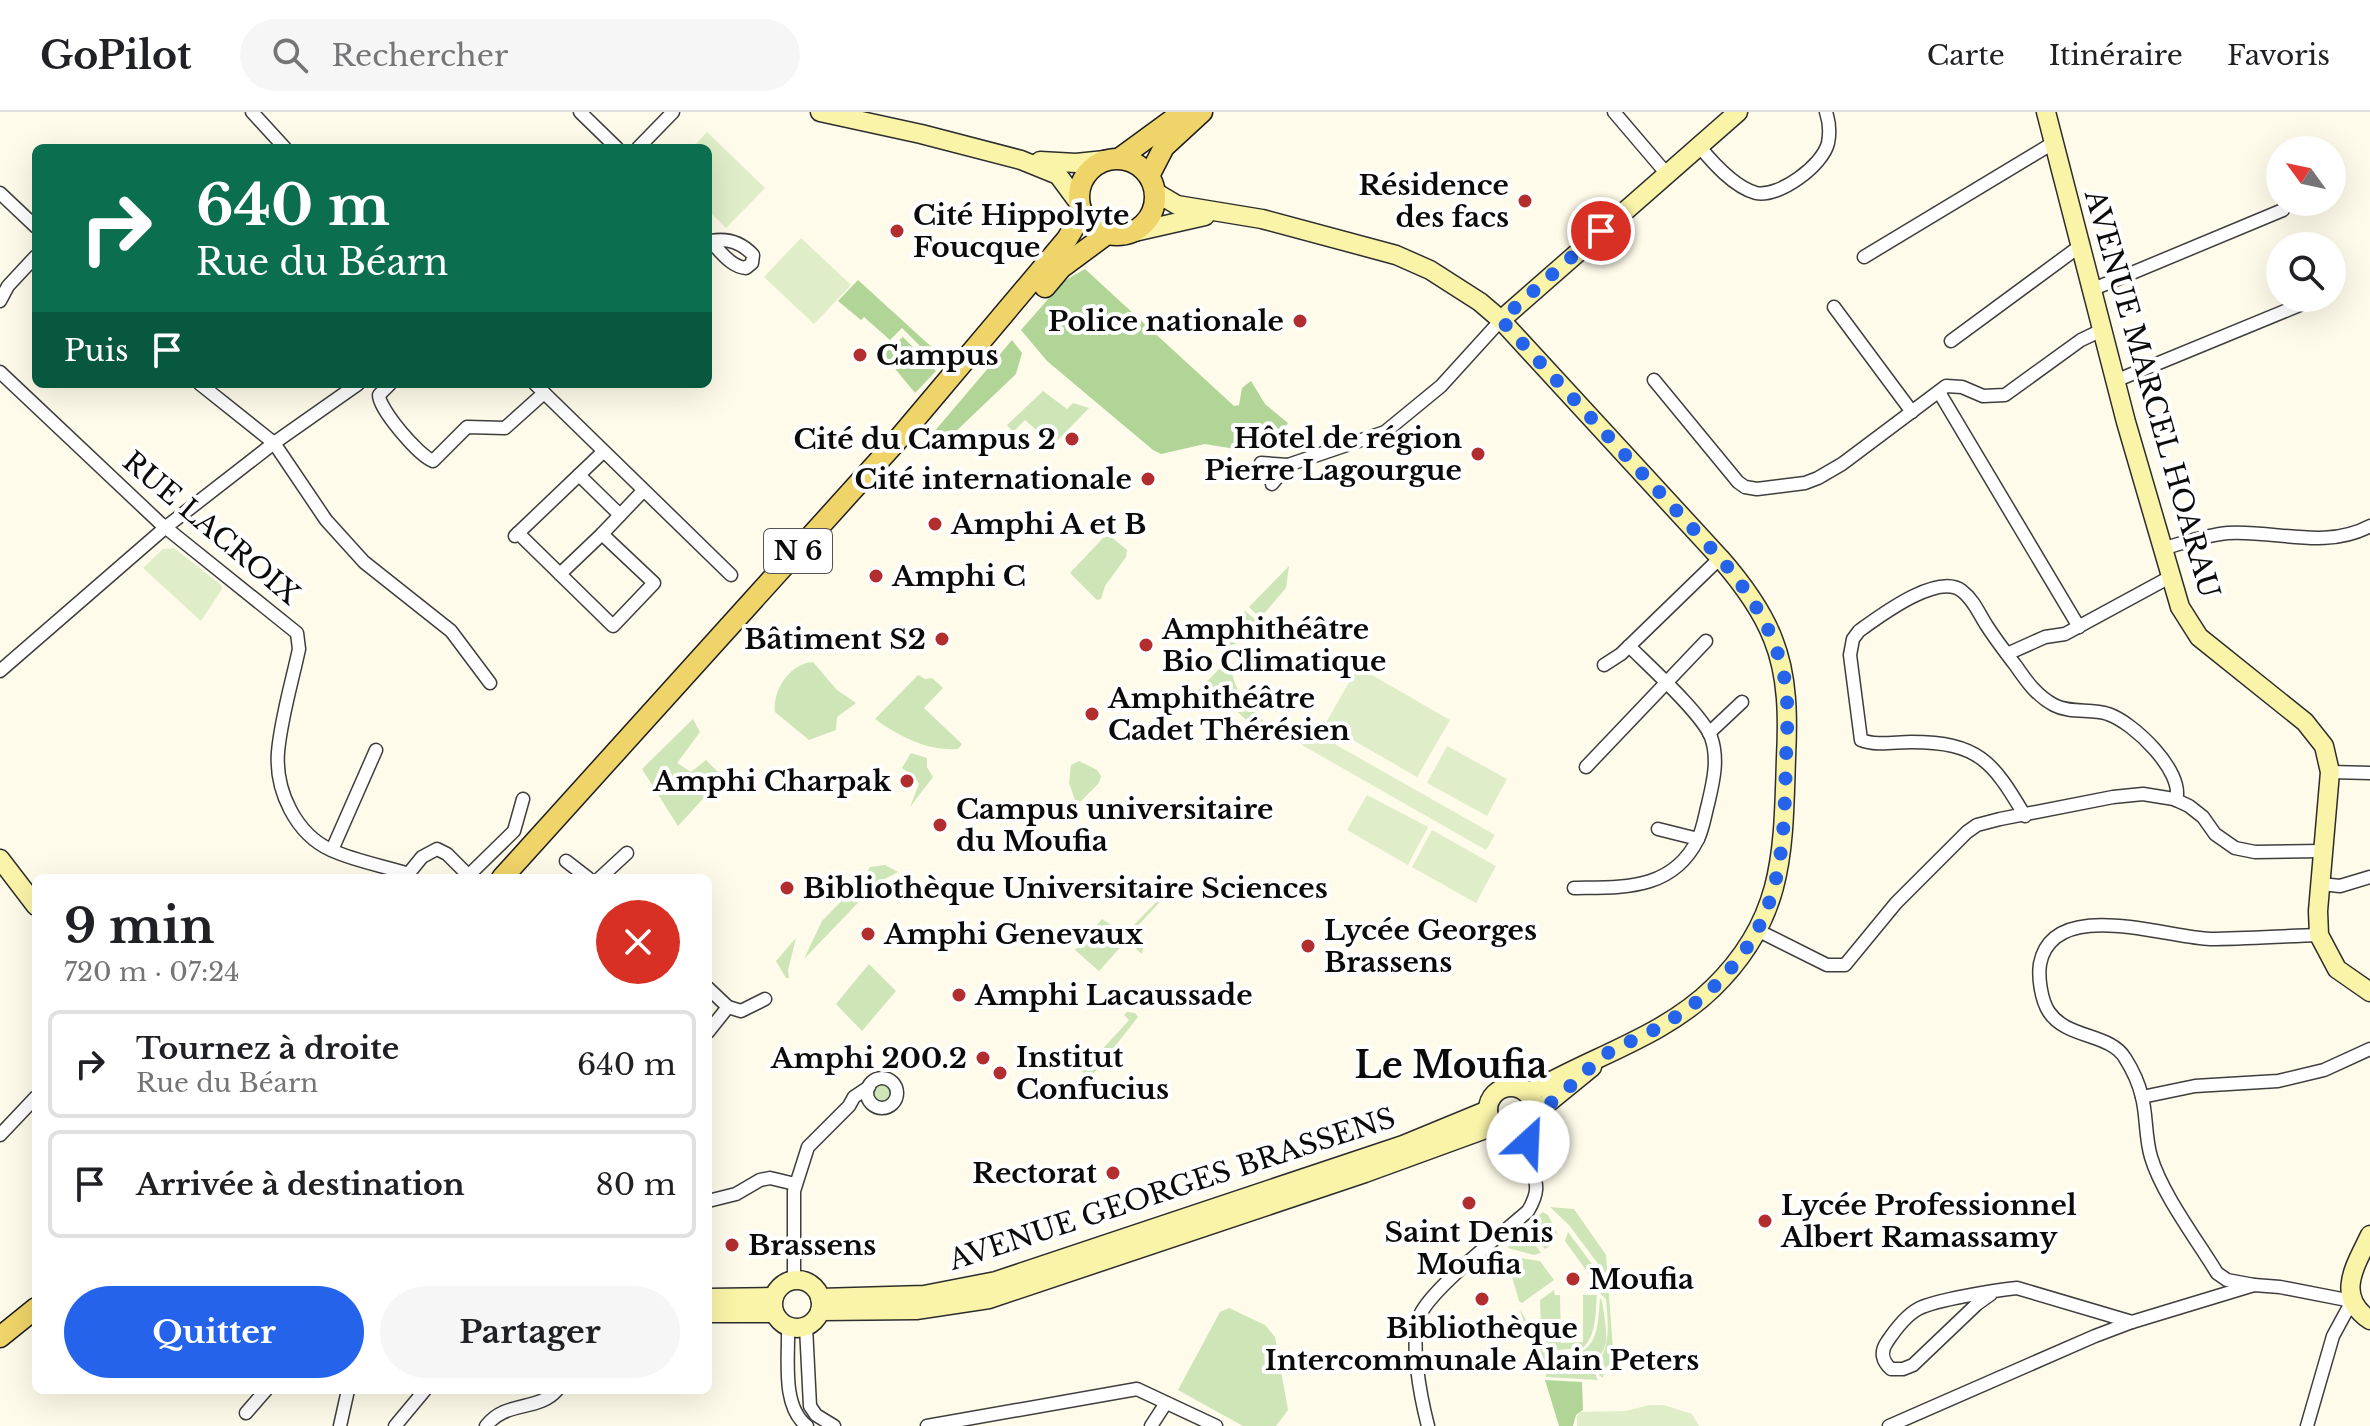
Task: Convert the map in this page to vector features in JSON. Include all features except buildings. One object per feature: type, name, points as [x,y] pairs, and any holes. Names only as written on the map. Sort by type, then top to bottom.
[{"type":"main road","name":"N 6","points":[[506,874],[895,443],[1067,239],[1080,208],[1082,180],[1095,164],[1112,159],[1183,112]]},
{"type":"main road","points":[[1080,208],[1097,230],[1107,234],[1130,233],[1141,227],[1150,217],[1154,205],[1152,184],[1164,147],[1202,112]]},
{"type":"main road","points":[[1112,159],[1132,161],[1152,184]]},
{"type":"main road","name":"N 6","points":[[522,874],[904,452],[1061,268],[1107,234]]},
{"type":"main road","points":[[0,1352],[32,1313]]},
{"type":"street","points":[[252,112],[281,144]]},
{"type":"street","points":[[580,112],[613,144]]},
{"type":"street","points":[[642,144],[673,112]]},
{"type":"street","points":[[820,112],[1021,160],[1058,175],[1080,208]]},
{"type":"street","points":[[1614,112],[1666,173]]},
{"type":"street","points":[[1261,463],[1288,465],[1385,432],[1441,386],[1501,320],[1738,112]]},
{"type":"street","points":[[1699,146],[1744,188],[1759,194],[1774,192],[1788,186],[1819,160],[1828,144],[1829,121],[1826,112]]},
{"type":"street","name":"AVENUE MARCEL HOARAU","points":[[2046,112],[2115,381],[2180,607],[2199,637],[2311,728],[2324,746],[2330,772],[2319,935]]},
{"type":"street","points":[[1864,257],[2053,143]]},
{"type":"street","points":[[1021,160],[1076,163],[1112,159]]},
{"type":"street","points":[[1152,184],[1177,205],[1262,219],[1411,261],[1468,294],[1501,320],[1743,584],[1773,639],[1783,671],[1787,726],[1785,832],[1777,880],[1757,930],[1735,965],[1687,1010],[1535,1090],[1509,1087],[1493,1096],[1496,1123],[1528,1155],[1535,1173],[1537,1195],[1528,1211],[1444,1286],[1420,1315],[1416,1351],[1428,1426]]},
{"type":"street","points":[[0,193],[32,223]]},
{"type":"street","points":[[1130,233],[1173,221],[1224,213]]},
{"type":"street","points":[[2091,290],[2269,216]]},
{"type":"street","points":[[1951,341],[2080,246]]},
{"type":"street","points":[[0,301],[8,286],[32,260]]},
{"type":"street","points":[[1834,307],[1912,412]]},
{"type":"street","points":[[2115,381],[2283,312]]},
{"type":"street","points":[[1654,380],[1738,482],[1751,489],[1793,486],[1818,478],[1842,464],[1951,384],[1983,396],[2005,395],[2081,340],[2102,330]]},
{"type":"street","name":"RUE LACROIX","points":[[0,372],[166,527],[297,633],[299,649],[278,754],[281,787],[293,815],[309,837],[332,850],[400,874]]},
{"type":"street","points":[[205,388],[274,443],[326,520],[364,562],[451,631],[490,683]]},
{"type":"street","points":[[0,671],[166,527],[274,443],[352,388]]},
{"type":"street","points":[[386,388],[379,395],[381,406],[418,451],[433,461],[467,427],[505,428],[540,389],[731,575]]},
{"type":"street","points":[[1939,392],[2079,627]]},
{"type":"street","points":[[602,534],[654,583],[613,626],[516,535],[603,452]]},
{"type":"street","points":[[1272,484],[1288,465]]},
{"type":"street","points":[[579,475],[620,515]]},
{"type":"street","points":[[560,574],[643,491]]},
{"type":"street","points":[[2161,549],[2229,533],[2312,538],[2346,536],[2370,526]]},
{"type":"street","points":[[1604,665],[1629,646],[1720,558]]},
{"type":"street","points":[[2007,654],[2045,637],[2065,634],[2170,577]]},
{"type":"street","points":[[2025,816],[2005,783],[1990,764],[1976,753],[1926,742],[1870,743],[1861,740],[1850,647],[1859,631],[1927,589],[1941,585],[1955,586],[1967,595],[2031,687],[2051,704],[2070,710],[2106,713],[2128,727],[2168,763],[2177,785],[2176,800]]},
{"type":"street","points":[[1586,767],[1706,641]]},
{"type":"street","points":[[1574,888],[1646,884],[1670,872],[1698,839],[1713,786],[1715,759],[1709,733],[1629,646]]},
{"type":"street","points":[[1709,733],[1742,702]]},
{"type":"street","points":[[332,850],[376,750]]},
{"type":"street","points":[[2330,772],[2370,773]]},
{"type":"street","points":[[1757,930],[1827,965],[1845,965],[1896,903],[1977,825],[2113,797],[2143,794],[2176,800],[2203,817],[2215,834],[2235,848],[2255,852],[2323,851]]},
{"type":"street","points":[[473,874],[514,831],[523,799]]},
{"type":"street","points":[[1658,829],[1698,839]]},
{"type":"street","points":[[408,874],[422,857],[437,849],[447,854],[467,874]]},
{"type":"street","points":[[604,874],[627,853]]},
{"type":"street","points":[[0,859],[32,901]]},
{"type":"street","points":[[566,861],[583,874]]},
{"type":"street","points":[[2321,884],[2340,886],[2370,877]]},
{"type":"street","points":[[2352,1301],[2227,1280],[2217,1273],[2161,1180],[2149,1148],[2142,1097],[2123,1054],[2090,1037],[2067,1030],[2048,1011],[2039,971],[2043,952],[2059,936],[2113,924],[2206,939],[2319,935],[2337,969],[2370,992]]},
{"type":"street","points":[[712,992],[728,1007],[741,1011],[765,999]]},
{"type":"street","points":[[712,1027],[728,1007]]},
{"type":"street","points":[[2142,1097],[2195,1086],[2278,1081],[2324,1070],[2370,1049]]},
{"type":"street","points":[[1496,1123],[1518,1132],[1610,1052]]},
{"type":"street","points":[[1524,1091],[1530,1096],[1528,1155]]},
{"type":"street","points":[[794,1280],[795,1184],[808,1147],[849,1106],[854,1097],[869,1093]]},
{"type":"street","points":[[0,1135],[32,1101]]},
{"type":"street","name":"AVENUE GEORGES BRASSENS","points":[[826,1307],[924,1295],[996,1281],[1403,1145],[1496,1123]]},
{"type":"street","points":[[712,1200],[736,1194],[770,1178],[795,1184]]},
{"type":"street","points":[[2370,1235],[2350,1287],[2352,1301],[2358,1311],[2370,1320]]},
{"type":"street","points":[[794,1280],[813,1286],[826,1307],[817,1318],[797,1327],[782,1324],[774,1305],[781,1286],[794,1280]]},
{"type":"street","points":[[1889,1426],[2132,1322],[2254,1285]]},
{"type":"street","points":[[1991,1294],[1913,1365],[1891,1369],[1887,1365],[1882,1356],[1884,1347],[1905,1318],[1917,1310],[1928,1305],[2017,1288],[2132,1322]]},
{"type":"street","points":[[712,1298],[774,1305]]},
{"type":"street","points":[[2307,1426],[2333,1336],[2352,1301]]},
{"type":"street","points":[[712,1313],[774,1305]]},
{"type":"street","points":[[797,1327],[790,1404],[795,1416],[807,1426]]},
{"type":"street","points":[[797,1327],[810,1406],[816,1415],[834,1426]]},
{"type":"street","points":[[927,1426],[1137,1389],[1216,1426]]},
{"type":"street","points":[[246,1413],[263,1394]]},
{"type":"street","points":[[340,1426],[347,1394]]},
{"type":"street","points":[[395,1426],[422,1394]]},
{"type":"street","points":[[486,1426],[498,1413],[544,1401],[552,1394]]},
{"type":"street","points":[[1151,1426],[1166,1403]]},
{"type":"street","points":[[1918,1412],[1925,1426]]},
{"type":"green space","points":[[707,132],[765,188],[726,228],[712,214],[712,144],[696,144]]},
{"type":"green space","points":[[801,238],[851,285],[814,324],[764,277]]},
{"type":"green space","points":[[1085,269],[1234,406],[1239,405],[1242,388],[1251,381],[1265,404],[1288,423],[1283,430],[1263,428],[1254,432],[1257,441],[1242,443],[1235,449],[1205,444],[1161,454],[1153,450],[1047,361],[1021,330],[1064,281]]},
{"type":"green space","points":[[858,280],[947,361],[941,367],[902,328],[890,340],[864,317],[861,320],[838,301]]},
{"type":"green space","points":[[903,337],[936,371],[915,393],[883,354]]},
{"type":"green space","points":[[1012,340],[1022,353],[1016,374],[953,434],[943,451],[933,441],[933,433]]},
{"type":"green space","points":[[1043,391],[1067,409],[1073,403],[1089,408],[1053,445],[1025,420],[1013,432],[1007,425]]},
{"type":"green space","points":[[1110,536],[1127,550],[1126,557],[1105,586],[1101,599],[1097,600],[1070,573],[1103,538]]},
{"type":"green space","points":[[174,548],[221,585],[222,589],[201,621],[143,568],[163,549]]},
{"type":"green space","points":[[1289,566],[1286,588],[1260,618],[1249,607]]},
{"type":"green space","points":[[1245,611],[1257,621],[1236,644],[1230,645],[1220,636]]},
{"type":"green space","points":[[813,662],[837,690],[856,703],[837,717],[836,730],[809,740],[775,712],[775,704],[776,695],[790,673]]},
{"type":"green space","points":[[1225,663],[1231,667],[1235,684],[1243,698],[1265,722],[1261,734],[1209,685],[1190,705],[1186,703]]},
{"type":"green space","points":[[1358,667],[1450,720],[1417,777],[1325,724]]},
{"type":"green space","points":[[918,675],[925,679],[932,678],[943,688],[924,708],[962,744],[958,749],[935,748],[914,741],[875,719]]},
{"type":"green space","points":[[693,719],[700,732],[677,763],[691,772],[706,760],[723,777],[678,826],[642,769]]},
{"type":"green space","points":[[1310,730],[1495,835],[1486,850],[1302,745]]},
{"type":"green space","points":[[1447,746],[1507,779],[1487,816],[1427,783]]},
{"type":"green space","points":[[911,753],[927,758],[927,767],[933,777],[910,807],[919,784],[902,768]]},
{"type":"green space","points":[[1079,761],[1097,770],[1101,776],[1099,783],[1076,803],[1069,783],[1071,765]]},
{"type":"green space","points":[[1367,795],[1428,827],[1408,865],[1347,830]]},
{"type":"green space","points":[[1432,830],[1496,866],[1476,903],[1412,867]]},
{"type":"green space","points":[[885,865],[898,872],[877,883],[804,959],[822,921],[864,878],[870,867]]},
{"type":"green space","points":[[1170,888],[1132,932],[1144,942],[1142,954],[1136,949],[1139,945],[1126,941],[1099,971],[1075,950],[1102,919],[1120,931],[1129,930]]},
{"type":"green space","points":[[796,938],[789,978],[786,978],[776,961]]},
{"type":"green space","points":[[869,964],[896,991],[862,1031],[836,1004]]},
{"type":"green space","points":[[1127,1012],[1135,1013],[1138,1017],[1089,1077],[1072,1063],[1079,1062],[1084,1067],[1089,1064],[1129,1020],[1124,1015]]},
{"type":"green space","points":[[883,1084],[890,1087],[893,1094],[890,1101],[883,1104],[876,1101],[873,1094],[876,1087]]},
{"type":"green space","points":[[1550,1207],[1574,1209],[1606,1255],[1614,1363],[1604,1371],[1603,1378],[1597,1366],[1607,1342],[1608,1326],[1606,1299],[1600,1293],[1599,1265],[1569,1225]]},
{"type":"green space","points":[[1543,1212],[1548,1215],[1557,1233],[1545,1249],[1530,1230]]},
{"type":"green space","points":[[1524,1229],[1541,1253],[1534,1255],[1508,1248],[1510,1240]]},
{"type":"green space","points":[[1568,1232],[1595,1268],[1595,1277],[1591,1277],[1565,1241]]},
{"type":"green space","points":[[1506,1256],[1540,1261],[1554,1280],[1522,1303]]},
{"type":"green space","points":[[1554,1290],[1555,1295],[1560,1295],[1561,1343],[1583,1342],[1583,1295],[1597,1295],[1593,1330],[1583,1348],[1556,1350],[1538,1336],[1541,1328],[1540,1300]]},
{"type":"green space","points":[[1600,1298],[1606,1342],[1595,1369],[1598,1380],[1546,1377],[1546,1370],[1538,1364],[1520,1310],[1536,1339],[1546,1349],[1560,1354],[1578,1353],[1591,1343],[1595,1335]]},
{"type":"green space","points":[[1229,1308],[1265,1325],[1275,1337],[1288,1410],[1276,1426],[1243,1426],[1178,1390],[1220,1312]]},
{"type":"green space","points":[[1545,1380],[1582,1382],[1583,1410],[1576,1415],[1573,1426],[1559,1426]]},
{"type":"green space","points":[[1664,1405],[1692,1414],[1699,1426],[1577,1426],[1577,1416],[1581,1412],[1625,1411]]},
{"type":"place","name":"Résidence des facs","points":[[1525,201]]},
{"type":"place","name":"Cité Hippolyte Foucque","points":[[897,231]]},
{"type":"place","name":"Police nationale","points":[[1300,321]]},
{"type":"place","name":"Campus","points":[[860,355]]},
{"type":"place","name":"Cité du Campus 2","points":[[1072,439]]},
{"type":"place","name":"Hôtel de région Pierre Lagourgue","points":[[1478,454]]},
{"type":"place","name":"Cité internationale","points":[[1148,479]]},
{"type":"place","name":"Amphi A et B","points":[[935,524]]},
{"type":"place","name":"Amphi C","points":[[876,576]]},
{"type":"place","name":"Bâtiment S2","points":[[942,639]]},
{"type":"place","name":"Amphithéâtre Bio Climatique","points":[[1146,645]]},
{"type":"place","name":"Amphithéâtre Cadet Thérésien","points":[[1092,714]]},
{"type":"place","name":"Amphi Charpak","points":[[907,781]]},
{"type":"place","name":"Campus universitaire du Moufia","points":[[940,825]]},
{"type":"place","name":"Bibliothèque Universitaire Sciences","points":[[787,888]]},
{"type":"place","name":"Amphi Genevaux","points":[[868,934]]},
{"type":"place","name":"Lycée Georges Brassens","points":[[1308,946]]},
{"type":"place","name":"Amphi Lacaussade","points":[[959,995]]},
{"type":"place","name":"Amphi 200.2","points":[[983,1058]]},
{"type":"place","name":"Institut Confucius","points":[[1000,1073]]},
{"type":"place","name":"Rectorat","points":[[1113,1173]]},
{"type":"place","name":"Saint Denis Moufia","points":[[1469,1203]]},
{"type":"place","name":"Lycée Professionnel Albert Ramassamy","points":[[1765,1221]]},
{"type":"place","name":"Brassens","points":[[732,1245]]},
{"type":"place","name":"Moufia","points":[[1573,1279]]},
{"type":"place","name":"Bibliothèque Intercommunale Alain Peters","points":[[1482,1299]]},
{"type":"district","name":"Le Moufia","points":[[1451,1065]]},
{"type":"route","points":[[1528,1142],[1528,1125],[1533,1115],[1543,1110],[1610,1052],[1687,1010],[1735,965],[1768,908],[1777,880],[1785,832],[1787,726],[1783,671],[1758,607],[1720,558],[1501,320],[1601,231]]}]
